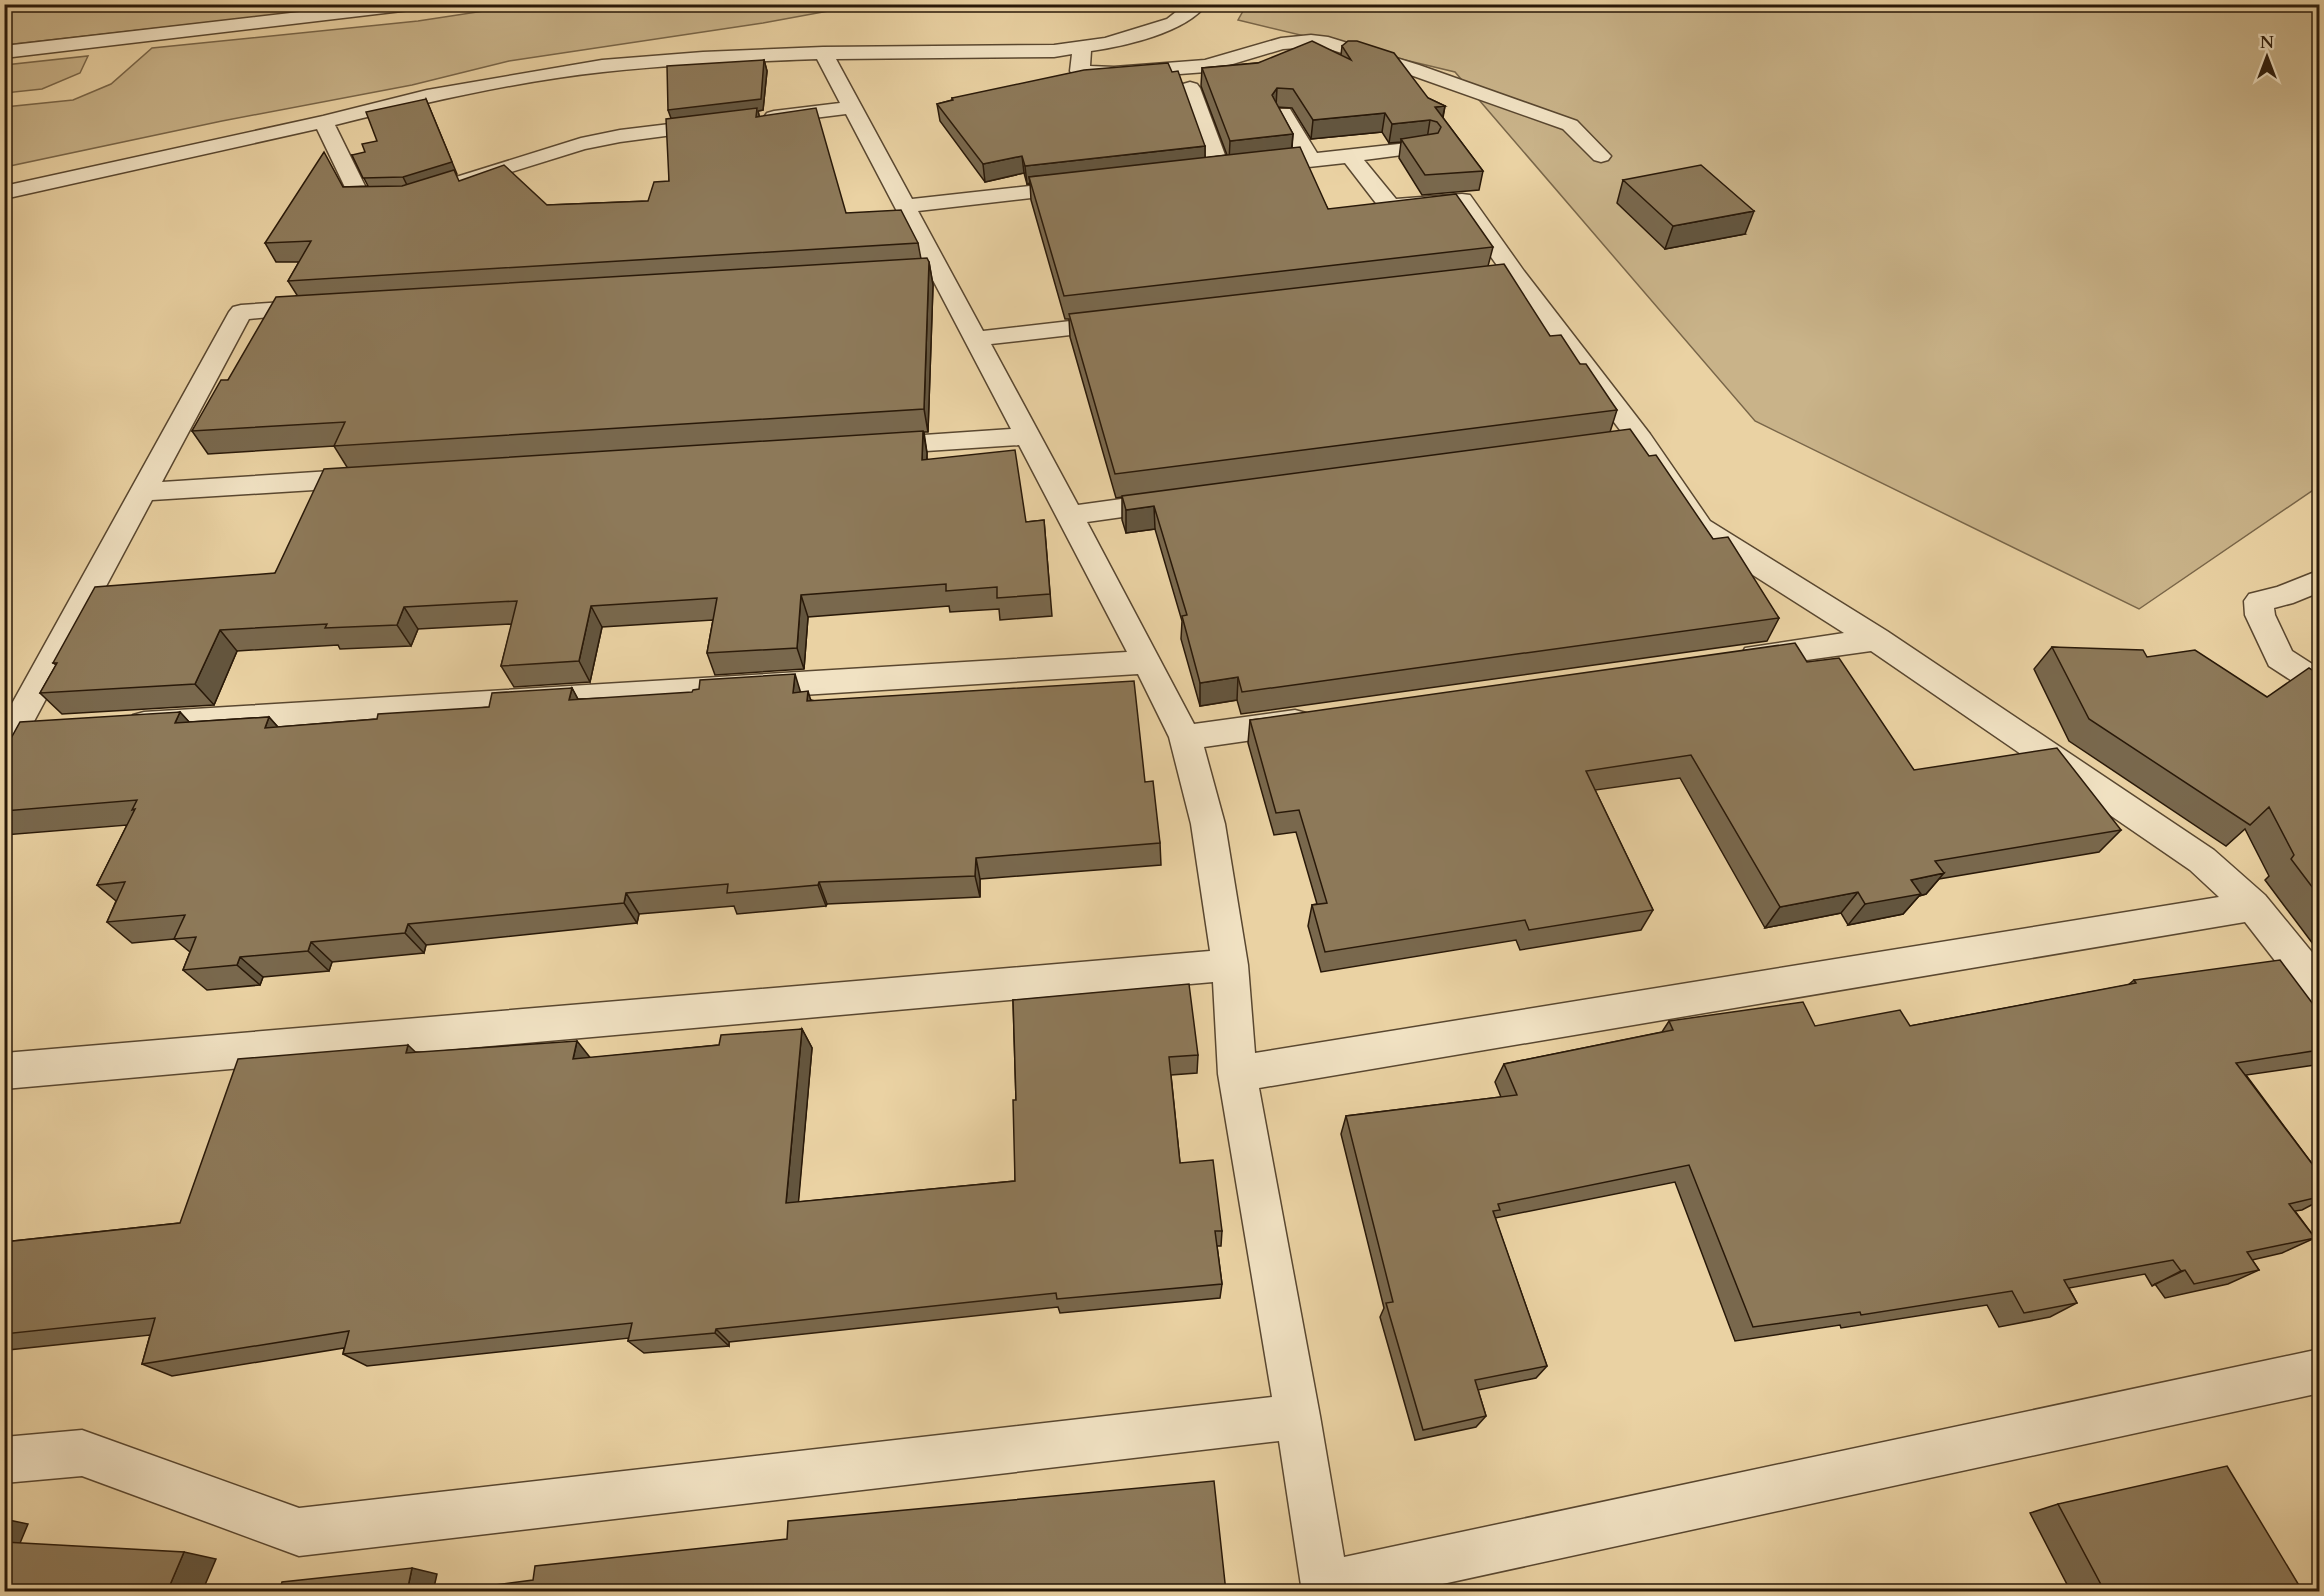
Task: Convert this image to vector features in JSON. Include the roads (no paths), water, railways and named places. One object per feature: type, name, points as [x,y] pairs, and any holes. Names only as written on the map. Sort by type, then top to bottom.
[{"type":"street","points":[[4,52],[419,4]]},
{"type":"street","points":[[4,193],[323,122],[427,96],[602,66],[703,58],[823,53],[971,54],[1054,51],[1107,43],[1173,23],[1198,4]]},
{"type":"street","points":[[1082,46],[1080,71],[1114,73],[1206,66],[1281,44],[1311,41],[1328,44],[1412,69],[1570,125],[1601,156]]},
{"type":"street","points":[[823,53],[904,206],[927,272],[975,339],[1185,737],[1208,824],[1230,965],[1237,1074],[1298,1416],[1325,1588],[2319,1371]]},
{"type":"street","points":[[1190,88],[1221,171]]},
{"type":"street","points":[[759,118],[852,107]]},
{"type":"street","points":[[1283,113],[1311,160]]},
{"type":"street","points":[[323,122],[361,199],[411,197]]},
{"type":"street","points":[[445,187],[582,144],[620,136],[736,122]]},
{"type":"street","points":[[1197,173],[1426,147]]},
{"type":"street","points":[[1350,156],[1390,206],[1462,200],[1504,278],[1629,442],[1700,528],[1876,639],[2202,860],[2253,906],[2319,990]]},
{"type":"street","points":[[904,206],[1092,185]]},
{"type":"street","points":[[9,740],[241,312],[336,306]]},
{"type":"street","points":[[975,339],[1140,320]]},
{"type":"street","points":[[860,447],[1027,436]]},
{"type":"street","points":[[142,492],[381,477]]},
{"type":"street","points":[[1069,515],[1186,499]]},
{"type":"street","points":[[2319,580],[2283,596],[2259,601],[2260,615],[2280,658],[2319,684]]},
{"type":"street","points":[[1724,661],[1876,639]]},
{"type":"street","points":[[121,725],[1147,662]]},
{"type":"street","points":[[1185,737],[1326,717]]},
{"type":"street","points":[[9,740],[50,730]]},
{"type":"street","points":[[1237,1074],[2253,906]]},
{"type":"street","points":[[4,1071],[1230,965]]},
{"type":"street","points":[[4,1460],[82,1453],[299,1533],[1298,1416]]}]
